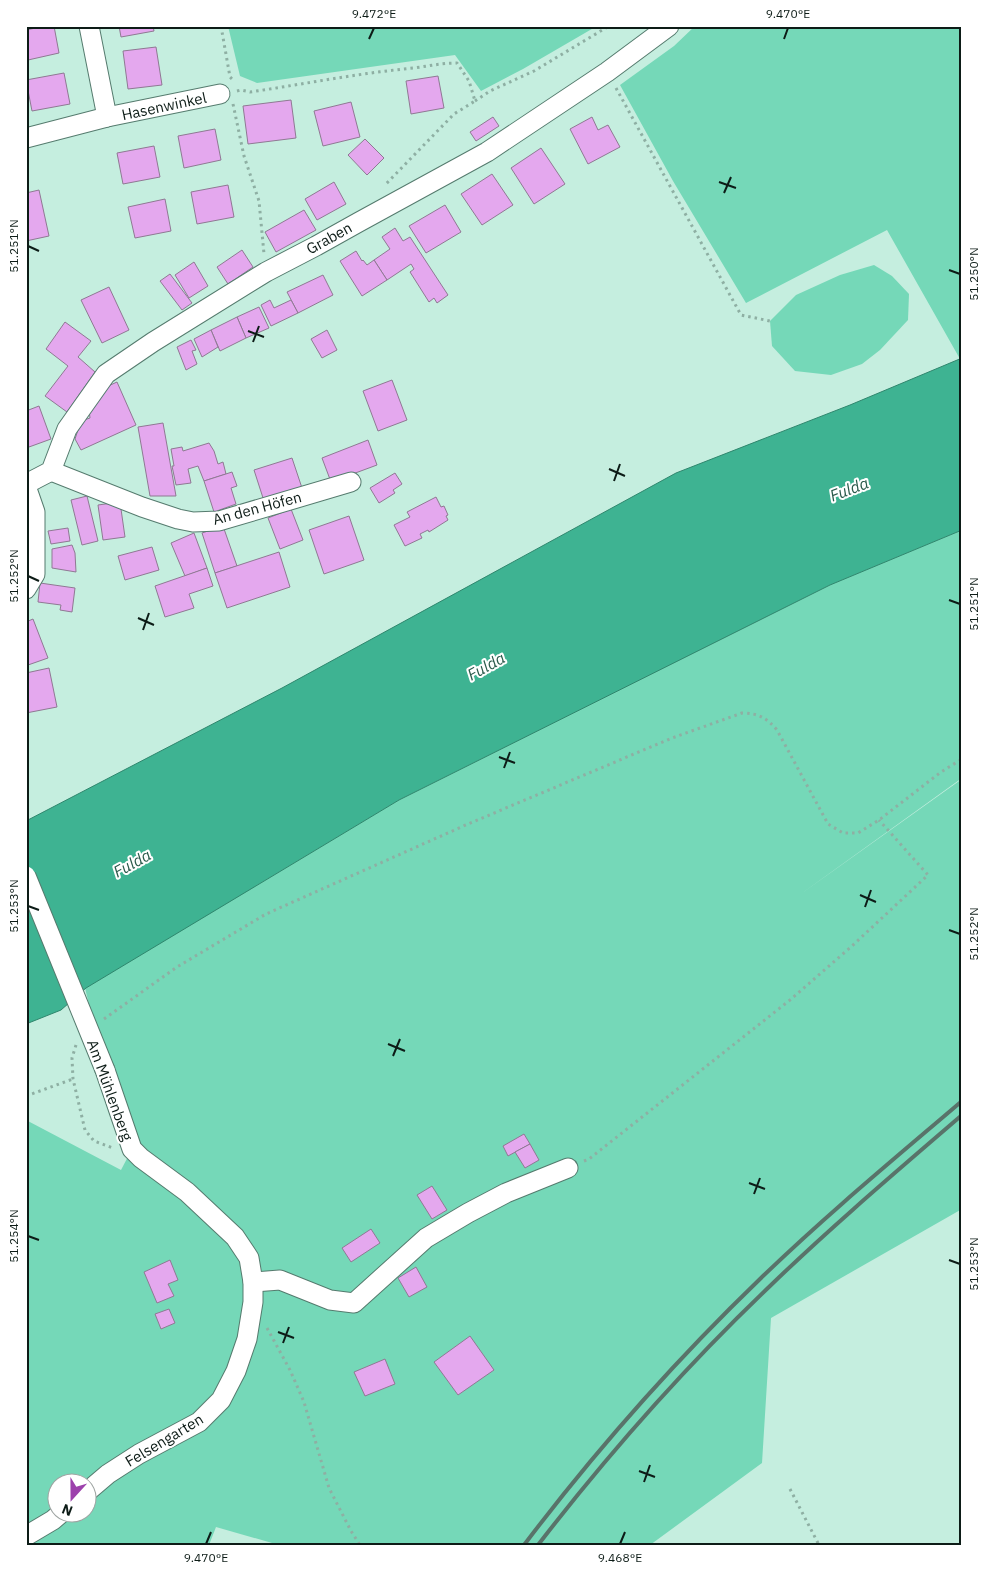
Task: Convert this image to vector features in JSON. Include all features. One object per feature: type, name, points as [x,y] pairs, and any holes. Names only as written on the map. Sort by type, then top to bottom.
[{"type":"street","name":"Hasenwinkel","points":[[89,26],[108,117]]},
{"type":"street","name":"Graben","points":[[51,470],[67,428],[106,374],[153,342],[266,272],[487,152],[607,72],[669,26]]},
{"type":"street","name":"Hasenwinkel","points":[[26,138],[108,117],[226,98]]},
{"type":"street","name":"An den Höfen","points":[[51,470],[142,507],[193,522],[219,521],[351,482]]},
{"type":"street","points":[[26,589],[35,574],[35,512],[26,485],[51,470]]},
{"type":"street","name":"Am Mühlenberg","points":[[26,876],[104,1070],[132,1149],[141,1158],[187,1192],[235,1237],[249,1258],[253,1282],[249,1324]]},
{"type":"street","points":[[253,1282],[280,1280],[330,1300],[354,1303],[426,1238],[506,1193],[568,1168]]},
{"type":"street","name":"Felsengarten","points":[[98,1482],[139,1454],[199,1422],[221,1400],[236,1371],[247,1339],[249,1324]]},
{"type":"street","points":[[26,1536],[48,1523]]},
{"type":"path","points":[[221,26],[230,77]]},
{"type":"path","points":[[383,188],[454,114],[490,91],[534,71],[609,26]]},
{"type":"path","points":[[241,90],[250,92],[371,72],[456,63],[469,80],[475,101]]},
{"type":"path","points":[[607,72],[741,316],[770,321]]},
{"type":"path","points":[[226,98],[259,201],[266,272]]},
{"type":"path","points":[[101,1021],[176,967],[266,914],[468,824],[672,738],[742,712],[759,715],[770,721],[777,730],[828,824],[843,833],[858,834],[941,772],[962,759]]},
{"type":"path","points":[[568,1168],[589,1159],[790,1000],[852,946],[928,874],[879,820]]},
{"type":"path","points":[[82,1039],[76,1045],[72,1058],[73,1079],[85,1130],[94,1141],[106,1146],[119,1150],[132,1149]]},
{"type":"path","points":[[26,1096],[73,1079]]},
{"type":"path","points":[[252,1302],[297,1386],[312,1424],[329,1488],[360,1545]]},
{"type":"path","points":[[790,1488],[819,1545]]},
{"type":"shaded area","points":[[228,26],[597,26],[481,91],[455,55],[257,83],[240,76]]},
{"type":"shaded area","points":[[695,26],[962,26],[962,358],[960,359],[887,230],[746,303],[673,181],[620,85],[674,46]]},
{"type":"shaded area","points":[[874,265],[892,276],[909,294],[908,320],[880,350],[862,364],[831,375],[795,371],[772,346],[770,321],[796,295],[840,275]]},
{"type":"shaded area","points":[[962,530],[962,778],[798,896],[962,779],[962,1209],[771,1318],[762,1463],[650,1545],[279,1545],[216,1527],[209,1545],[26,1545],[26,1120],[121,1170],[132,1149],[105,1070],[85,988],[399,800],[830,585]]},
{"type":"water","name":"Fulda","points":[[962,358],[962,530],[830,585],[399,800],[86,988],[61,1010],[26,1024],[26,821],[282,688],[676,473],[850,405]]},
{"type":"building","points":[[54,26],[59,53],[28,60],[26,30]]},
{"type":"building","points":[[119,26],[153,26],[154,31],[121,37]]},
{"type":"building","points":[[156,47],[162,85],[128,89],[123,51]]},
{"type":"building","points":[[64,73],[70,104],[32,111],[26,80]]},
{"type":"building","points":[[438,76],[444,108],[411,114],[406,81]]},
{"type":"building","points":[[291,100],[296,138],[248,144],[243,106]]},
{"type":"building","points":[[351,102],[360,137],[323,146],[314,111]]},
{"type":"building","points":[[493,117],[499,126],[476,141],[470,132]]},
{"type":"building","points":[[592,117],[598,130],[608,125],[620,147],[588,164],[570,129]]},
{"type":"building","points":[[215,129],[221,160],[184,168],[178,136]]},
{"type":"building","points":[[365,139],[384,158],[367,175],[348,155]]},
{"type":"building","points":[[154,146],[160,177],[123,184],[117,153]]},
{"type":"building","points":[[541,148],[565,184],[534,204],[511,168]]},
{"type":"building","points":[[492,174],[513,205],[482,225],[461,194]]},
{"type":"building","points":[[334,182],[346,204],[317,220],[305,199]]},
{"type":"building","points":[[228,185],[234,217],[197,224],[191,192]]},
{"type":"building","points":[[39,190],[49,236],[26,241],[26,193]]},
{"type":"building","points":[[165,199],[171,231],[135,238],[128,207]]},
{"type":"building","points":[[445,205],[461,232],[426,253],[409,226]]},
{"type":"building","points":[[304,210],[316,230],[276,252],[265,232]]},
{"type":"building","points":[[395,228],[403,241],[410,237],[448,295],[437,303],[434,298],[429,302],[410,272],[414,269],[411,264],[387,280],[374,260],[390,249],[382,237]]},
{"type":"building","points":[[242,250],[253,267],[228,284],[217,267]]},
{"type":"building","points":[[356,251],[367,265],[374,260],[387,280],[362,296],[340,261]]},
{"type":"building","points":[[194,262],[208,286],[189,298],[175,275]]},
{"type":"building","points":[[170,274],[192,303],[182,310],[160,281]]},
{"type":"building","points":[[323,275],[333,295],[298,313],[287,292]]},
{"type":"building","points":[[109,287],[129,330],[102,343],[81,300]]},
{"type":"building","points":[[270,300],[274,308],[291,300],[298,313],[271,326],[261,305]]},
{"type":"building","points":[[259,307],[269,328],[246,338],[237,317]]},
{"type":"building","points":[[237,317],[246,338],[220,351],[211,330]]},
{"type":"building","points":[[65,322],[91,341],[78,357],[95,372],[67,412],[45,396],[68,366],[46,349]]},
{"type":"building","points":[[211,330],[218,347],[202,357],[194,339]]},
{"type":"building","points":[[327,330],[337,350],[322,358],[311,339]]},
{"type":"building","points":[[191,340],[196,350],[192,351],[197,364],[186,370],[177,347]]},
{"type":"building","points":[[392,380],[407,420],[378,431],[363,391]]},
{"type":"building","points":[[117,382],[136,425],[81,450],[75,439],[81,421],[90,418],[89,410],[106,387]]},
{"type":"building","points":[[39,406],[51,439],[29,447],[26,440],[26,411]]},
{"type":"building","points":[[163,423],[176,496],[150,496],[138,427]]},
{"type":"building","points":[[368,440],[377,465],[331,482],[322,458]]},
{"type":"building","points":[[209,443],[218,464],[223,462],[226,474],[204,481],[198,466],[188,469],[191,483],[176,485],[171,449],[182,447],[183,451]]},
{"type":"building","points":[[292,458],[302,488],[264,501],[254,470]]},
{"type":"building","points":[[232,472],[237,486],[231,488],[236,504],[214,512],[204,481]]},
{"type":"building","points":[[395,473],[402,484],[393,490],[395,493],[379,503],[370,488]]},
{"type":"building","points":[[87,496],[98,541],[82,545],[71,500]]},
{"type":"building","points":[[436,497],[441,507],[444,506],[448,520],[429,532],[428,530],[420,534],[422,538],[405,546],[394,525],[410,517],[407,512]]},
{"type":"building","points":[[120,502],[125,537],[103,540],[98,505]]},
{"type":"building","points":[[291,509],[303,540],[280,549],[268,518]]},
{"type":"building","points":[[349,516],[364,560],[324,574],[309,530]]},
{"type":"building","points":[[223,526],[237,566],[215,573],[202,533]]},
{"type":"building","points":[[68,528],[70,541],[51,544],[48,531]]},
{"type":"building","points":[[194,533],[207,568],[185,576],[171,543]]},
{"type":"building","points":[[72,545],[75,553],[76,572],[52,568],[52,549]]},
{"type":"building","points":[[152,547],[159,570],[125,580],[118,556]]},
{"type":"building","points":[[279,552],[290,587],[227,608],[215,573]]},
{"type":"building","points":[[207,568],[213,586],[189,594],[194,608],[165,617],[155,586]]},
{"type":"building","points":[[40,583],[75,588],[72,612],[60,610],[61,605],[38,602]]},
{"type":"building","points":[[33,619],[48,658],[28,665],[26,660],[26,622]]},
{"type":"building","points":[[49,668],[57,707],[26,713],[26,673]]},
{"type":"building","points":[[524,1134],[530,1144],[508,1156],[503,1146]]},
{"type":"building","points":[[530,1144],[539,1160],[525,1168],[515,1152]]},
{"type":"building","points":[[432,1186],[447,1210],[432,1219],[417,1195]]},
{"type":"building","points":[[371,1229],[380,1243],[351,1262],[342,1248]]},
{"type":"building","points":[[170,1260],[178,1280],[168,1284],[174,1296],[157,1303],[144,1272]]},
{"type":"building","points":[[416,1267],[427,1287],[409,1297],[398,1278]]},
{"type":"building","points":[[169,1309],[175,1323],[161,1329],[155,1314]]},
{"type":"building","points":[[470,1336],[494,1370],[458,1395],[434,1362]]},
{"type":"building","points":[[385,1359],[395,1384],[365,1396],[354,1372]]},
{"type":"railway","points":[[524,1545],[579,1475],[637,1407],[728,1310],[809,1233],[962,1101]]},
{"type":"railway","points":[[538,1545],[620,1444],[708,1347],[817,1242],[962,1115]]}]
